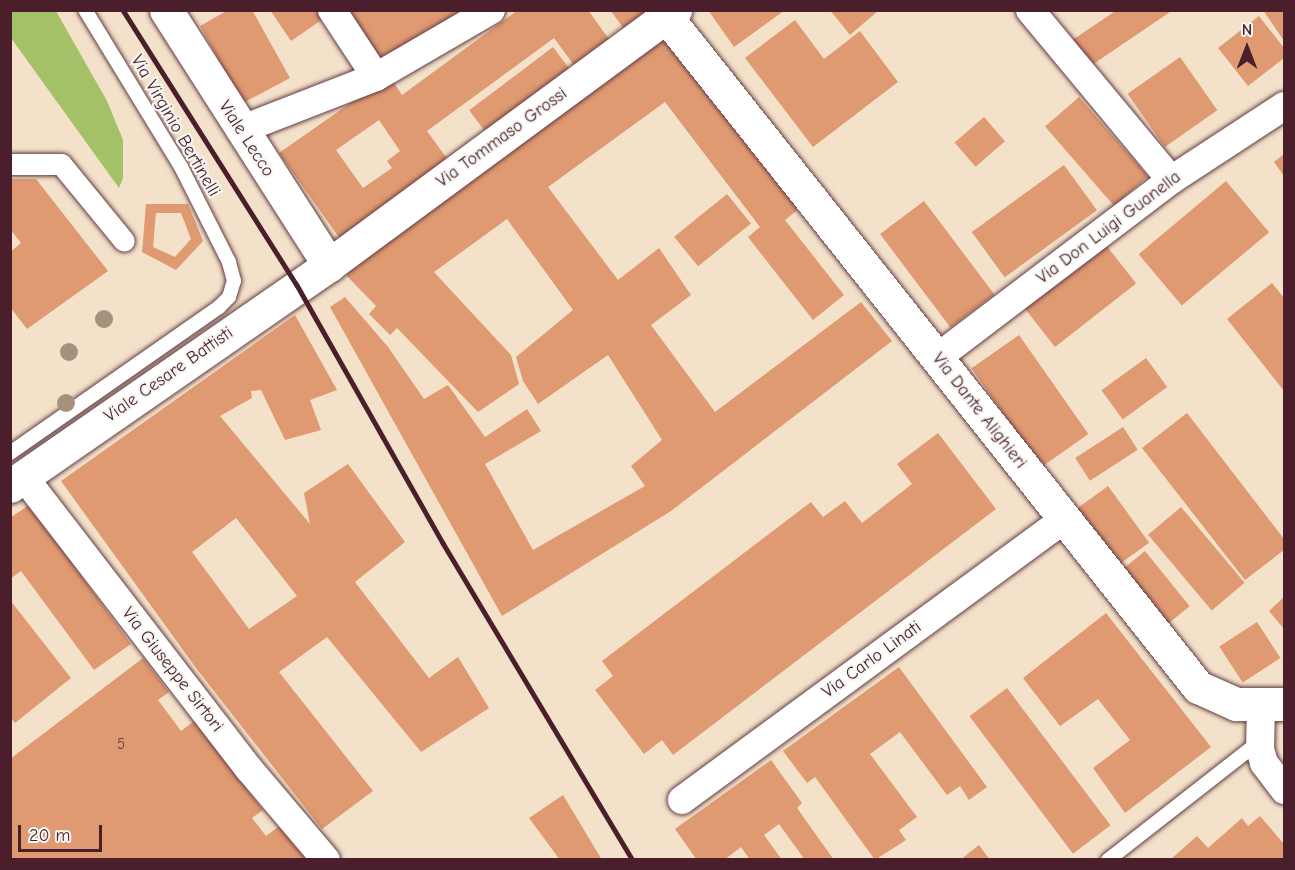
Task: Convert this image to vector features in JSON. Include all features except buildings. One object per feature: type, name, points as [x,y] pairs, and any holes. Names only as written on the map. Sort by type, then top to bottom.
[{"type":"street","name":"Viale Lecco","points":[[166,10],[240,130],[329,265]]},
{"type":"street","points":[[332,10],[376,76]]},
{"type":"street","points":[[240,130],[376,76],[491,10]]},
{"type":"street","points":[[1030,10],[1171,180]]},
{"type":"street","name":"Via Tommaso Grossi","points":[[329,265],[668,13]]},
{"type":"street","name":"Via Dante Alighieri","points":[[668,13],[1063,520],[1198,687],[1236,704],[1273,705],[1260,741],[1264,764],[1284,790]]},
{"type":"street","name":"Via Don Luigi Guanella","points":[[938,357],[1171,180],[1284,106]]},
{"type":"street","points":[[10,164],[61,164],[124,241]]},
{"type":"street","name":"Viale Cesare Battisti","points":[[15,472],[329,265]]},
{"type":"street","name":"Via Giuseppe Sirtori","points":[[15,472],[249,769],[326,860]]},
{"type":"street","name":"Via Carlo Linati","points":[[682,800],[1063,520]]},
{"type":"lane","name":"Via Virginio Bertinelli","points":[[85,10],[181,167],[229,262]]},
{"type":"lane","name":"Viale Cesare Battisti","points":[[15,472],[219,307],[229,297],[234,281],[229,262]]},
{"type":"lane","points":[[1108,860],[1260,741]]},
{"type":"green space","points":[[10,11],[56,11],[107,101],[123,140],[123,178],[119,188],[11,38]]},
{"type":"railway","points":[[123,10],[297,285],[443,543],[633,860]]}]
